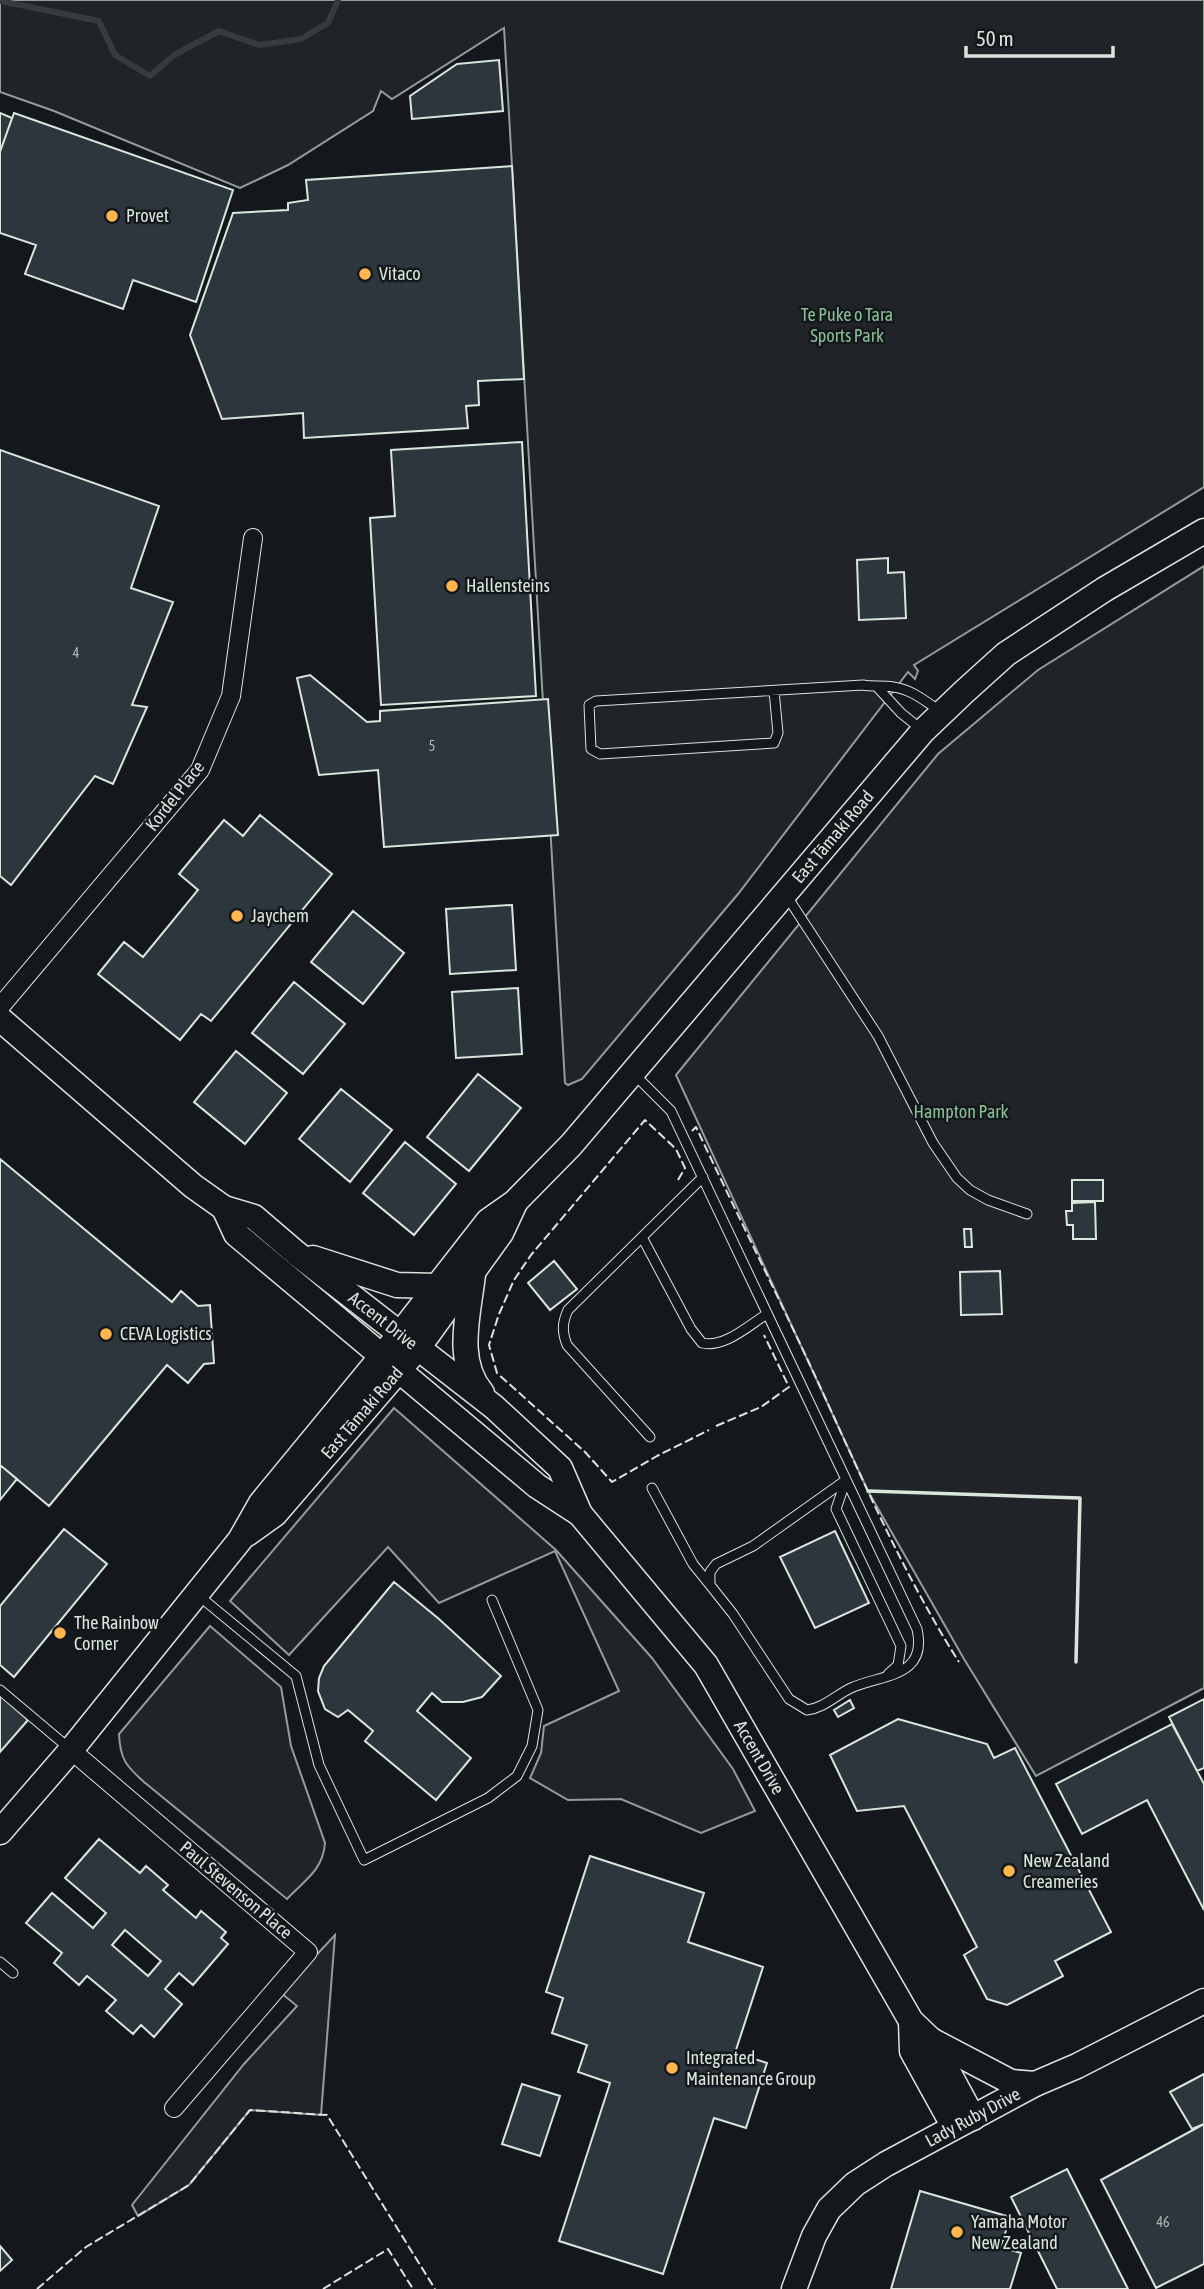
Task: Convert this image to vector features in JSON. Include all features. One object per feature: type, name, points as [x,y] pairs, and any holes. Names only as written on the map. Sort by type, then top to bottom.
[{"type":"main road","name":"East Tāmaki Road","points":[[409,1341],[438,1286],[488,1222],[515,1202],[571,1145],[923,731],[1006,654],[1105,589],[1203,533]]},
{"type":"main road","name":"Accent Drive","points":[[0,1019],[193,1186],[224,1208],[254,1217],[494,1408],[560,1468],[580,1514],[706,1665],[911,2021],[931,2040],[964,2123]]},
{"type":"main road","name":"East Tāmaki Road","points":[[0,1832],[71,1750],[240,1539],[275,1514],[391,1363],[501,1233],[515,1202]]},
{"type":"main road","name":"Accent Drive","points":[[224,1208],[236,1234],[537,1486],[580,1514]]},
{"type":"main road","points":[[296,1253],[397,1285],[438,1286]]},
{"type":"main road","points":[[473,1269],[464,1355],[478,1388],[494,1408]]},
{"type":"main road","name":"Lady Ruby Drive","points":[[794,2289],[814,2236],[830,2209],[855,2185],[886,2164],[1035,2084],[1077,2066],[1204,2001]]},
{"type":"main road","name":"Accent Drive","points":[[911,2021],[912,2051],[964,2123]]},
{"type":"main road","points":[[931,2040],[1011,2082],[1035,2084]]},
{"type":"street","name":"Kordel Place","points":[[0,1007],[200,770],[231,696],[253,538]]},
{"type":"street","name":"Paul Stevenson Place","points":[[71,1750],[308,1952],[174,2108]]},
{"type":"lane","points":[[774,691],[778,733],[774,743],[600,754],[592,749],[588,709],[592,702],[863,685],[892,687],[911,692],[942,713]]},
{"type":"lane","points":[[878,688],[901,713],[923,731]]},
{"type":"lane","points":[[785,894],[878,1036],[933,1143],[951,1170],[970,1190],[988,1200],[1027,1214]]},
{"type":"lane","points":[[632,1072],[671,1111],[703,1177],[919,1637],[919,1646],[913,1662],[900,1673],[867,1681],[812,1710],[800,1707],[789,1699],[733,1614],[693,1564],[652,1488]]},
{"type":"lane","points":[[650,1437],[568,1345],[562,1328],[563,1320],[568,1310],[703,1177]]},
{"type":"lane","points":[[642,1237],[691,1329],[702,1343],[720,1343],[767,1314]]},
{"type":"lane","points":[[710,1585],[710,1572],[716,1564],[753,1546],[846,1480]]},
{"type":"lane","points":[[846,1480],[836,1509],[901,1646],[898,1665],[884,1678]]},
{"type":"lane","points":[[196,1594],[296,1675],[319,1765],[365,1860],[488,1798],[517,1776],[532,1746],[538,1710],[492,1600]]},
{"type":"lane","points":[[0,1690],[71,1750]]},
{"type":"lane","points":[[0,1962],[13,1973]]},
{"type":"green space","name":"Te Puke o Tara Sports Park","points":[[0,0],[1204,0],[1204,487],[914,665],[918,671],[915,679],[908,672],[738,894],[582,1079],[568,1085],[565,1083],[504,28],[392,99],[381,91],[373,111],[288,165],[240,188],[54,111],[0,92]]},
{"type":"green space","name":"Hampton Park","points":[[1204,566],[1204,1688],[1036,1776],[964,1659],[868,1491],[676,1075],[938,754],[1038,670]]},
{"type":"green space","points":[[394,1408],[556,1550],[652,1658],[733,1769],[755,1811],[701,1833],[621,1799],[568,1800],[530,1778],[541,1753],[544,1726],[619,1691],[555,1551],[439,1603],[388,1547],[289,1655],[230,1601]]},
{"type":"green space","points":[[210,1626],[281,1687],[291,1746],[325,1843],[317,1868],[287,1899],[144,1782],[128,1766],[121,1750],[119,1734]]},
{"type":"green space","points":[[335,1935],[321,2115],[250,2110],[189,2185],[138,2216],[132,2205],[244,2064],[297,2006],[281,1993]]},
{"type":"building","points":[[499,60],[503,111],[412,119],[410,96],[457,64]]},
{"type":"building","points":[[0,113],[12,118],[0,152]]},
{"type":"building","name":"Provet","points":[[14,113],[233,190],[196,302],[133,280],[123,309],[25,274],[36,245],[0,233],[0,152]]},
{"type":"building","name":"Vitaco","points":[[512,166],[524,379],[478,381],[479,405],[466,406],[468,428],[304,438],[303,413],[222,419],[190,335],[233,213],[288,210],[288,203],[308,200],[306,180]]},
{"type":"building","name":"Hallensteins","points":[[522,442],[536,696],[381,705],[370,518],[395,516],[391,450]]},
{"type":"building","points":[[0,450],[159,506],[131,588],[173,602],[132,705],[147,707],[113,784],[95,776],[11,885],[0,876]]},
{"type":"building","points":[[888,558],[888,573],[904,572],[906,618],[859,620],[857,560]]},
{"type":"building","points":[[310,675],[367,722],[380,721],[380,711],[548,699],[558,835],[384,847],[378,770],[319,775],[297,678]]},
{"type":"building","name":"Jaychem","points":[[260,815],[332,874],[211,1021],[201,1014],[180,1040],[98,974],[124,942],[143,957],[198,890],[179,874],[224,820],[243,836]]},
{"type":"building","points":[[512,905],[516,970],[450,974],[446,909]]},
{"type":"building","points":[[353,911],[404,953],[363,1004],[311,962]]},
{"type":"building","points":[[294,982],[345,1024],[303,1074],[252,1033]]},
{"type":"building","points":[[518,988],[522,1054],[456,1058],[452,992]]},
{"type":"building","points":[[236,1051],[287,1093],[245,1144],[194,1102]]},
{"type":"building","points":[[478,1074],[521,1108],[469,1171],[427,1137]]},
{"type":"building","points":[[341,1089],[392,1130],[350,1182],[299,1139]]},
{"type":"building","points":[[405,1142],[456,1184],[414,1235],[363,1193]]},
{"type":"building","name":"CEVA Logistics","points":[[0,1159],[172,1302],[181,1291],[198,1306],[210,1305],[214,1363],[204,1364],[188,1383],[167,1365],[49,1506],[0,1465]]},
{"type":"building","points":[[1072,1180],[1103,1180],[1103,1201],[1072,1201]]},
{"type":"building","points":[[1095,1202],[1096,1239],[1073,1239],[1073,1225],[1067,1225],[1066,1211],[1072,1211],[1072,1203]]},
{"type":"building","points":[[964,1229],[971,1229],[972,1247],[965,1247]]},
{"type":"building","points":[[554,1261],[577,1289],[550,1310],[528,1283]]},
{"type":"building","points":[[1000,1271],[1002,1314],[961,1315],[960,1272]]},
{"type":"building","points":[[0,1465],[17,1479],[0,1500]]},
{"type":"building","points":[[64,1529],[107,1564],[14,1677],[0,1665],[0,1606]]},
{"type":"building","points":[[835,1531],[869,1603],[815,1628],[780,1557]]},
{"type":"building","points":[[394,1582],[501,1676],[482,1697],[463,1702],[442,1702],[432,1693],[417,1711],[471,1758],[436,1800],[365,1741],[373,1731],[348,1710],[338,1717],[325,1709],[318,1691],[324,1666]]},
{"type":"building","points":[[0,1695],[28,1720],[0,1752]]},
{"type":"building","points":[[1204,1699],[1204,1768],[1197,1771],[1169,1717]]},
{"type":"building","points":[[850,1700],[854,1708],[838,1717],[834,1710]]},
{"type":"building","name":"New Zealand Creameries","points":[[898,1719],[987,1744],[994,1758],[1015,1748],[1111,1932],[1055,1961],[1063,1976],[1007,2005],[987,1999],[964,1955],[977,1947],[904,1806],[857,1811],[830,1755]]},
{"type":"building","points":[[1172,1724],[1204,1784],[1204,1910],[1147,1800],[1082,1834],[1056,1784]]},
{"type":"building","points":[[99,1839],[140,1873],[146,1866],[168,1885],[163,1890],[196,1918],[201,1911],[226,1932],[221,1938],[228,1944],[193,1985],[179,1973],[165,1989],[182,2004],[154,2037],[141,2025],[133,2034],[106,2011],[116,2000],[87,1976],[79,1985],[54,1963],[62,1953],[26,1923],[52,1893],[93,1928],[106,1913],[65,1878]],"holes":[[[125,1930],[161,1961],[148,1976],[112,1945]]]},
{"type":"building","name":"Integrated Maintenance Group","points":[[590,1856],[704,1893],[688,1942],[763,1967],[735,2053],[767,2063],[746,2128],[714,2118],[663,2274],[559,2241],[610,2083],[578,2072],[587,2045],[552,2033],[563,1998],[546,1992]]},
{"type":"building","points":[[1204,2074],[1204,2124],[1192,2129],[1170,2092]]},
{"type":"building","points":[[522,2084],[560,2096],[540,2156],[502,2144]]},
{"type":"building","points":[[1204,2124],[1204,2264],[1156,2288],[1101,2180]]},
{"type":"building","points":[[1067,2169],[1128,2289],[1057,2289],[1011,2197]]},
{"type":"building","name":"Yamaha Motor New Zealand","points":[[920,2191],[1010,2217],[1001,2247],[1021,2253],[1010,2289],[891,2289]]},
{"type":"building","points":[[0,2246],[12,2260],[0,2271]]},
{"type":"waterway","points":[[0,1],[99,21],[115,55],[150,76],[174,55],[219,31],[259,45],[301,39],[328,23],[338,0]]},
{"type":"fence","points":[[678,1180],[685,1168],[676,1149],[645,1120],[531,1255],[514,1280],[489,1345],[497,1373],[585,1452],[612,1482],[709,1430]]},
{"type":"fence","points":[[692,1131],[696,1127],[901,1560],[959,1662]]},
{"type":"fence","points":[[716,1426],[761,1407],[789,1387],[764,1335]]},
{"type":"fence","points":[[37,2289],[86,2247],[189,2185],[250,2110],[327,2115],[435,2289]]},
{"type":"fence","points":[[323,2289],[388,2249],[413,2289]]},
{"type":"wall","points":[[868,1491],[1080,1498],[1076,1662]]},
{"type":"place","name":"Provet","points":[[112,216]]},
{"type":"place","name":"Vitaco","points":[[365,274]]},
{"type":"place","name":"Hallensteins","points":[[452,586]]},
{"type":"place","name":"Jaychem","points":[[237,916]]},
{"type":"place","name":"CEVA Logistics","points":[[106,1334]]},
{"type":"place","name":"The Rainbow Corner","points":[[60,1633]]},
{"type":"place","name":"New Zealand Creameries","points":[[1009,1871]]},
{"type":"place","name":"Integrated Maintenance Group","points":[[672,2068]]},
{"type":"place","name":"Yamaha Motor New Zealand","points":[[957,2232]]}]
